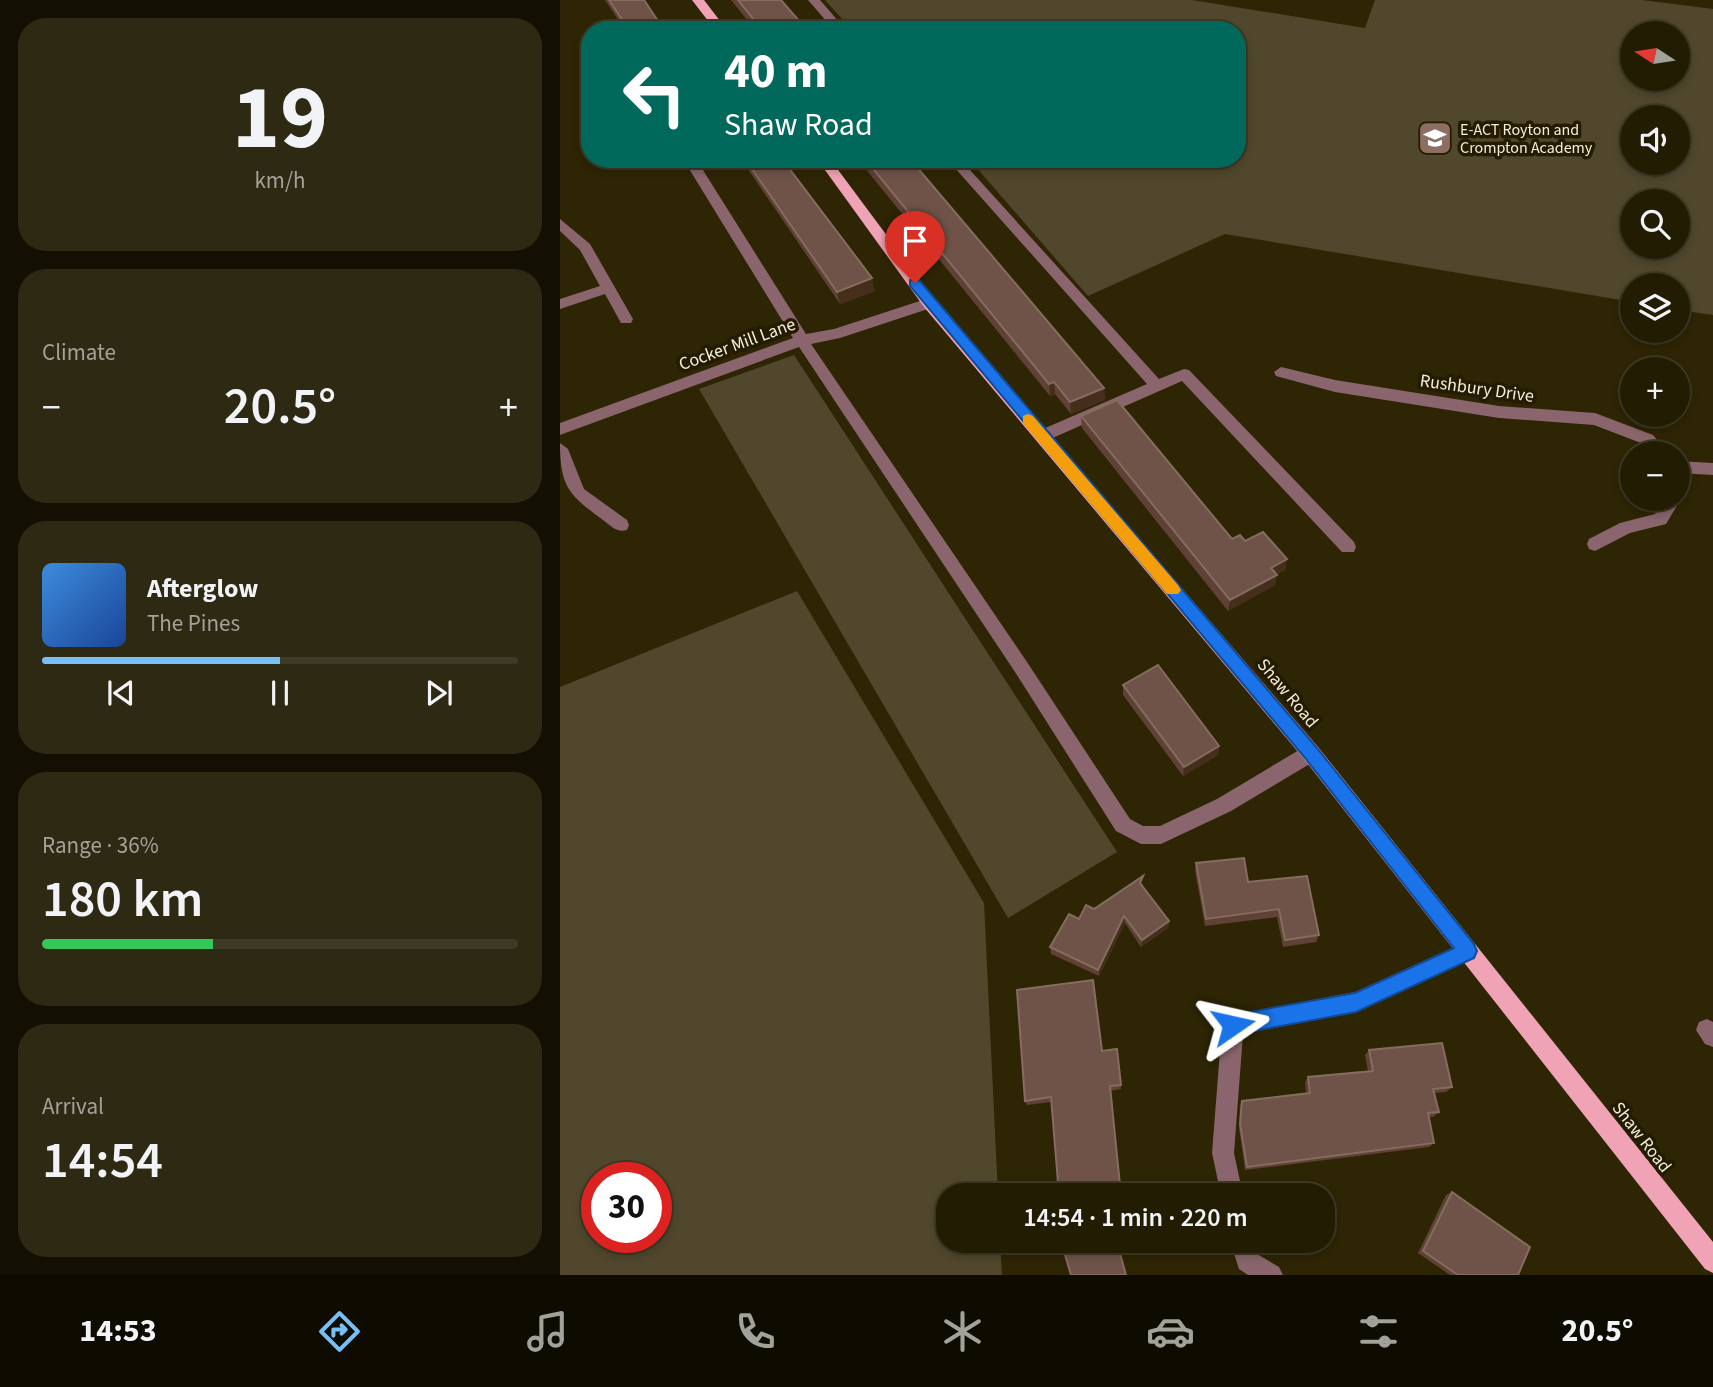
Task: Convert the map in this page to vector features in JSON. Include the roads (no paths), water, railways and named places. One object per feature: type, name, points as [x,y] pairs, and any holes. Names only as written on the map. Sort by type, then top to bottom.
[{"type":"main road","points":[[698,0],[714,21]]},
{"type":"main road","name":"Shaw Road","points":[[836,168],[929,303],[1311,753],[1713,1261]]},
{"type":"street","points":[[814,0],[832,21]]},
{"type":"street","points":[[695,168],[824,376],[1021,667],[1123,825],[1140,835],[1161,835],[1223,805],[1311,753]]},
{"type":"street","points":[[961,168],[1158,387]]},
{"type":"street","points":[[560,223],[585,247],[626,318]]},
{"type":"street","points":[[560,304],[608,288]]},
{"type":"street","name":"Cocker Mill Lane","points":[[560,429],[803,340],[835,334],[929,303]]},
{"type":"street","name":"Rushbury Drive","points":[[1281,372],[1335,386],[1499,412],[1595,419],[1649,441]]},
{"type":"street","points":[[1042,436],[1184,374],[1348,547]]},
{"type":"street","points":[[560,449],[578,493],[621,525]]},
{"type":"street","points":[[1690,468],[1713,469]]},
{"type":"street","points":[[1595,544],[1626,528],[1660,519],[1665,511]]},
{"type":"street","points":[[1230,1183],[1223,1153],[1233,1025],[1356,1002],[1468,951]]},
{"type":"street","points":[[1245,1253],[1247,1261],[1271,1275]]},
{"type":"place","name":"E-ACT Royton and Crompton Academy","points":[[1435,138]]}]
